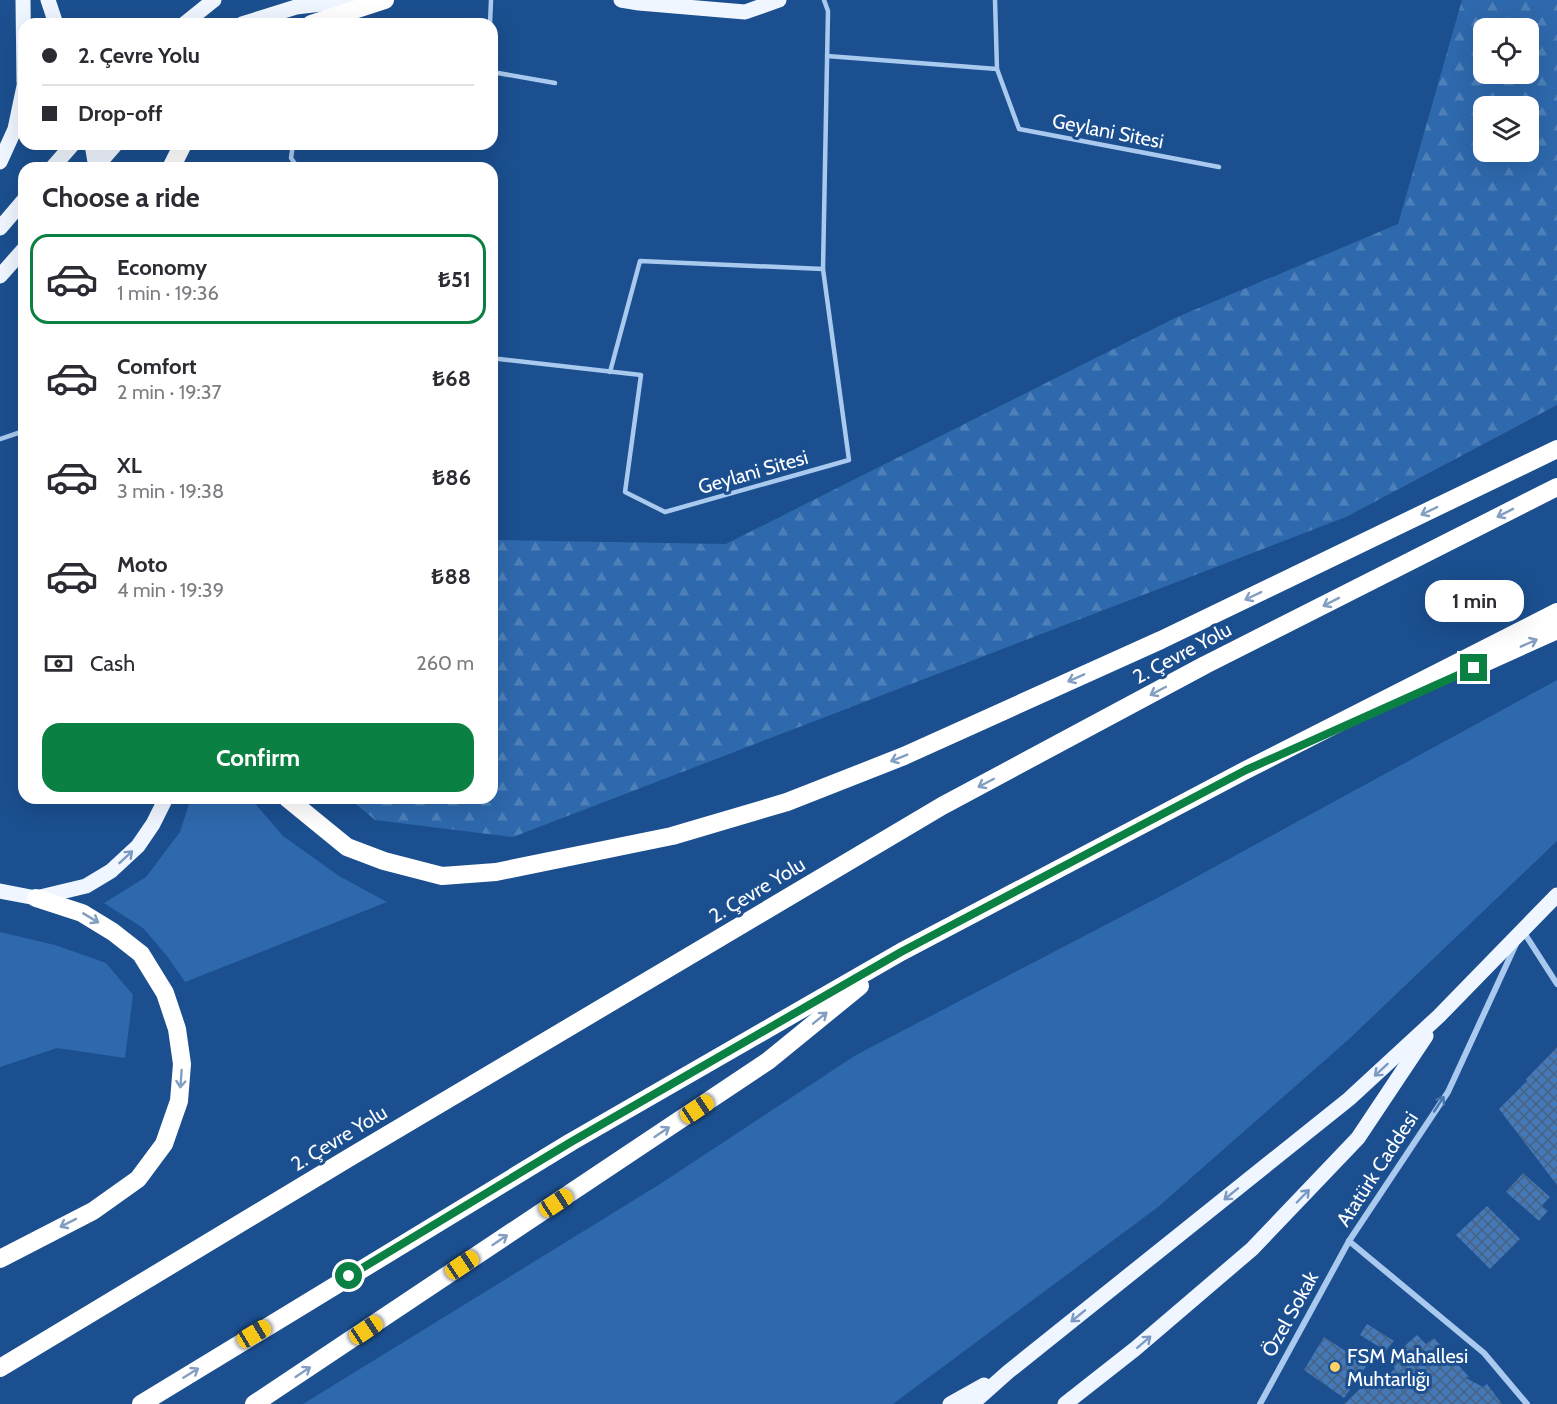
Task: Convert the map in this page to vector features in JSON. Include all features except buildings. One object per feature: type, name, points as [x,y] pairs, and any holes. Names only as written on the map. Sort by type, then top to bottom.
[{"type":"highway","points":[[330,18],[385,0]]},
{"type":"highway","points":[[294,804],[347,847],[384,861],[442,876],[496,872],[672,836],[787,802],[904,756],[1150,645],[1557,449]]},
{"type":"highway","name":"2. Çevre Yolu","points":[[0,1368],[942,806],[1205,665],[1557,487]]},
{"type":"highway","points":[[141,1404],[561,1148],[901,952],[1246,770],[1557,612]]},
{"type":"highway","points":[[1246,770],[1557,630]]},
{"type":"highway","points":[[300,804],[318,824]]},
{"type":"highway","points":[[0,1259],[93,1210],[138,1179],[164,1144],[179,1101],[182,1064],[177,1029],[165,993],[141,954],[82,913],[36,898]]},
{"type":"highway","points":[[254,1404],[768,1061],[901,952]]},
{"type":"main road","points":[[23,0],[23,18]]},
{"type":"main road","points":[[48,0],[55,18]]},
{"type":"main road","points":[[192,18],[214,0]]},
{"type":"main road","points":[[261,18],[296,7],[355,0]]},
{"type":"main road","points":[[621,0],[745,12],[779,0]]},
{"type":"main road","points":[[0,162],[15,129],[18,115]]},
{"type":"main road","points":[[58,162],[68,150]]},
{"type":"main road","points":[[100,162],[111,150]]},
{"type":"main road","points":[[0,228],[18,207]]},
{"type":"main road","points":[[1,275],[18,256]]},
{"type":"main road","points":[[0,891],[36,898],[86,886],[111,871],[138,846],[163,804]]},
{"type":"main road","points":[[972,1404],[1008,1372],[1349,1099],[1439,1016],[1557,896]]},
{"type":"main road","points":[[1065,1404],[1135,1349],[1252,1249],[1358,1138],[1439,1016]]},
{"type":"main road","points":[[950,1404],[1008,1372]]},
{"type":"street","points":[[1523,931],[1557,984]]},
{"type":"street","name":"Atatürk Caddesi","points":[[1523,931],[1448,1092],[1349,1241],[1484,1353],[1527,1404]]},
{"type":"street","name":"Özel Sokak","points":[[1260,1404],[1349,1241]]},
{"type":"lane","points":[[490,18],[491,0]]},
{"type":"lane","name":"Geylani Sitesi","points":[[499,359],[640,375],[625,492],[665,512],[849,460],[823,269],[828,11],[824,0]]},
{"type":"lane","name":"Geylani Sitesi","points":[[995,0],[997,69],[1019,129],[1219,166]]},
{"type":"lane","points":[[827,56],[997,69]]},
{"type":"lane","points":[[498,73],[555,83]]},
{"type":"lane","points":[[610,372],[640,261],[823,269]]},
{"type":"lane","points":[[0,438],[18,433]]},
{"type":"green space","points":[[1462,0],[1557,0],[1557,405],[1346,517],[513,837],[375,820],[356,804],[498,804],[498,540],[726,544],[1175,318],[1398,224]]},
{"type":"green space","points":[[1557,680],[1557,841],[1348,1040],[1158,1207],[893,1404],[303,1404],[660,1184],[856,1055],[1163,895]]},
{"type":"green space","points":[[189,804],[255,804],[283,836],[339,876],[387,902],[185,982],[143,928],[104,903],[146,877],[180,832]]},
{"type":"green space","points":[[0,932],[55,945],[106,963],[133,995],[125,1058],[57,1048],[0,1067]]},
{"type":"place","name":"FSM Mahallesi Muhtarlığı","points":[[1335,1367]]},
{"type":"route","points":[[349,1276],[571,1142],[901,952],[1246,770],[1474,668]]}]
